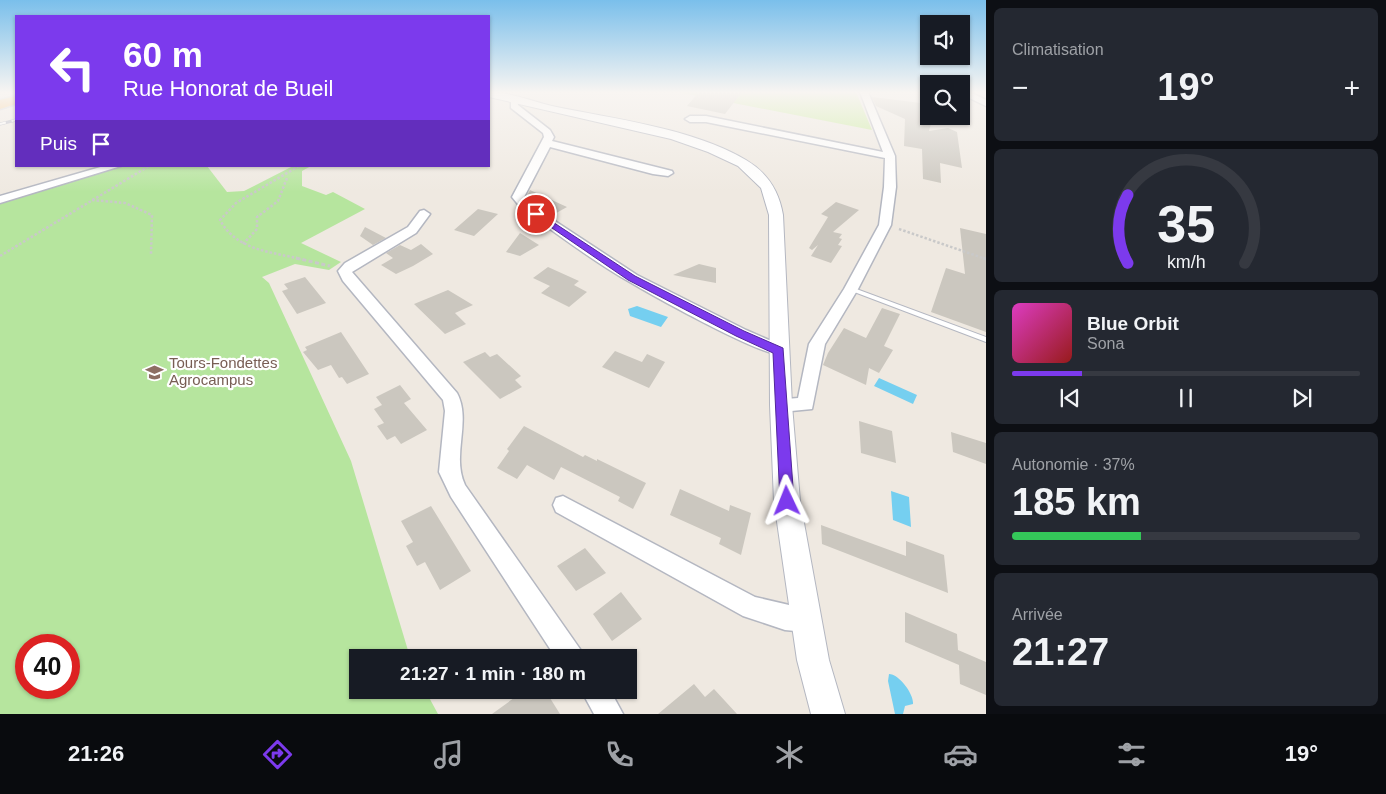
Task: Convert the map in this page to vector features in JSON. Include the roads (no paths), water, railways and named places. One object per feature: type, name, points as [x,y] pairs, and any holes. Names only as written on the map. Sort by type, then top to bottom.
[{"type":"street","points":[[539,125],[547,132],[549,138],[543,153],[522,184],[518,197],[525,206],[632,278],[740,334],[779,351]]},
{"type":"street","points":[[623,125],[712,148],[739,161],[762,179],[774,201],[776,215],[781,405],[787,501],[813,660],[828,714]]},
{"type":"street","points":[[737,125],[890,156]]},
{"type":"street","points":[[781,405],[806,404],[817,344],[851,289],[885,225],[890,187],[890,156],[878,125]]},
{"type":"street","points":[[547,143],[653,171],[668,173]]},
{"type":"street","points":[[0,200],[113,167]]},
{"type":"street","points":[[424,214],[412,230],[350,266],[345,271],[348,278],[451,398],[454,411],[449,472],[458,491],[565,649]]},
{"type":"street","points":[[564,505],[751,608],[785,618],[806,620]]},
{"type":"street","points":[[600,699],[610,714]]},
{"type":"lane","points":[[851,289],[986,340]]},
{"type":"water","points":[[637,306],[668,317],[661,327],[630,316],[628,309]]},
{"type":"water","points":[[879,378],[917,395],[913,404],[874,386]]},
{"type":"water","points":[[891,491],[909,497],[911,527],[893,520]]},
{"type":"water","points":[[889,674],[901,681],[913,700],[913,704],[905,706],[903,714],[895,714],[888,681]]},
{"type":"place","name":"Tours-Fondettes Agrocampus","points":[[155,372]]}]
